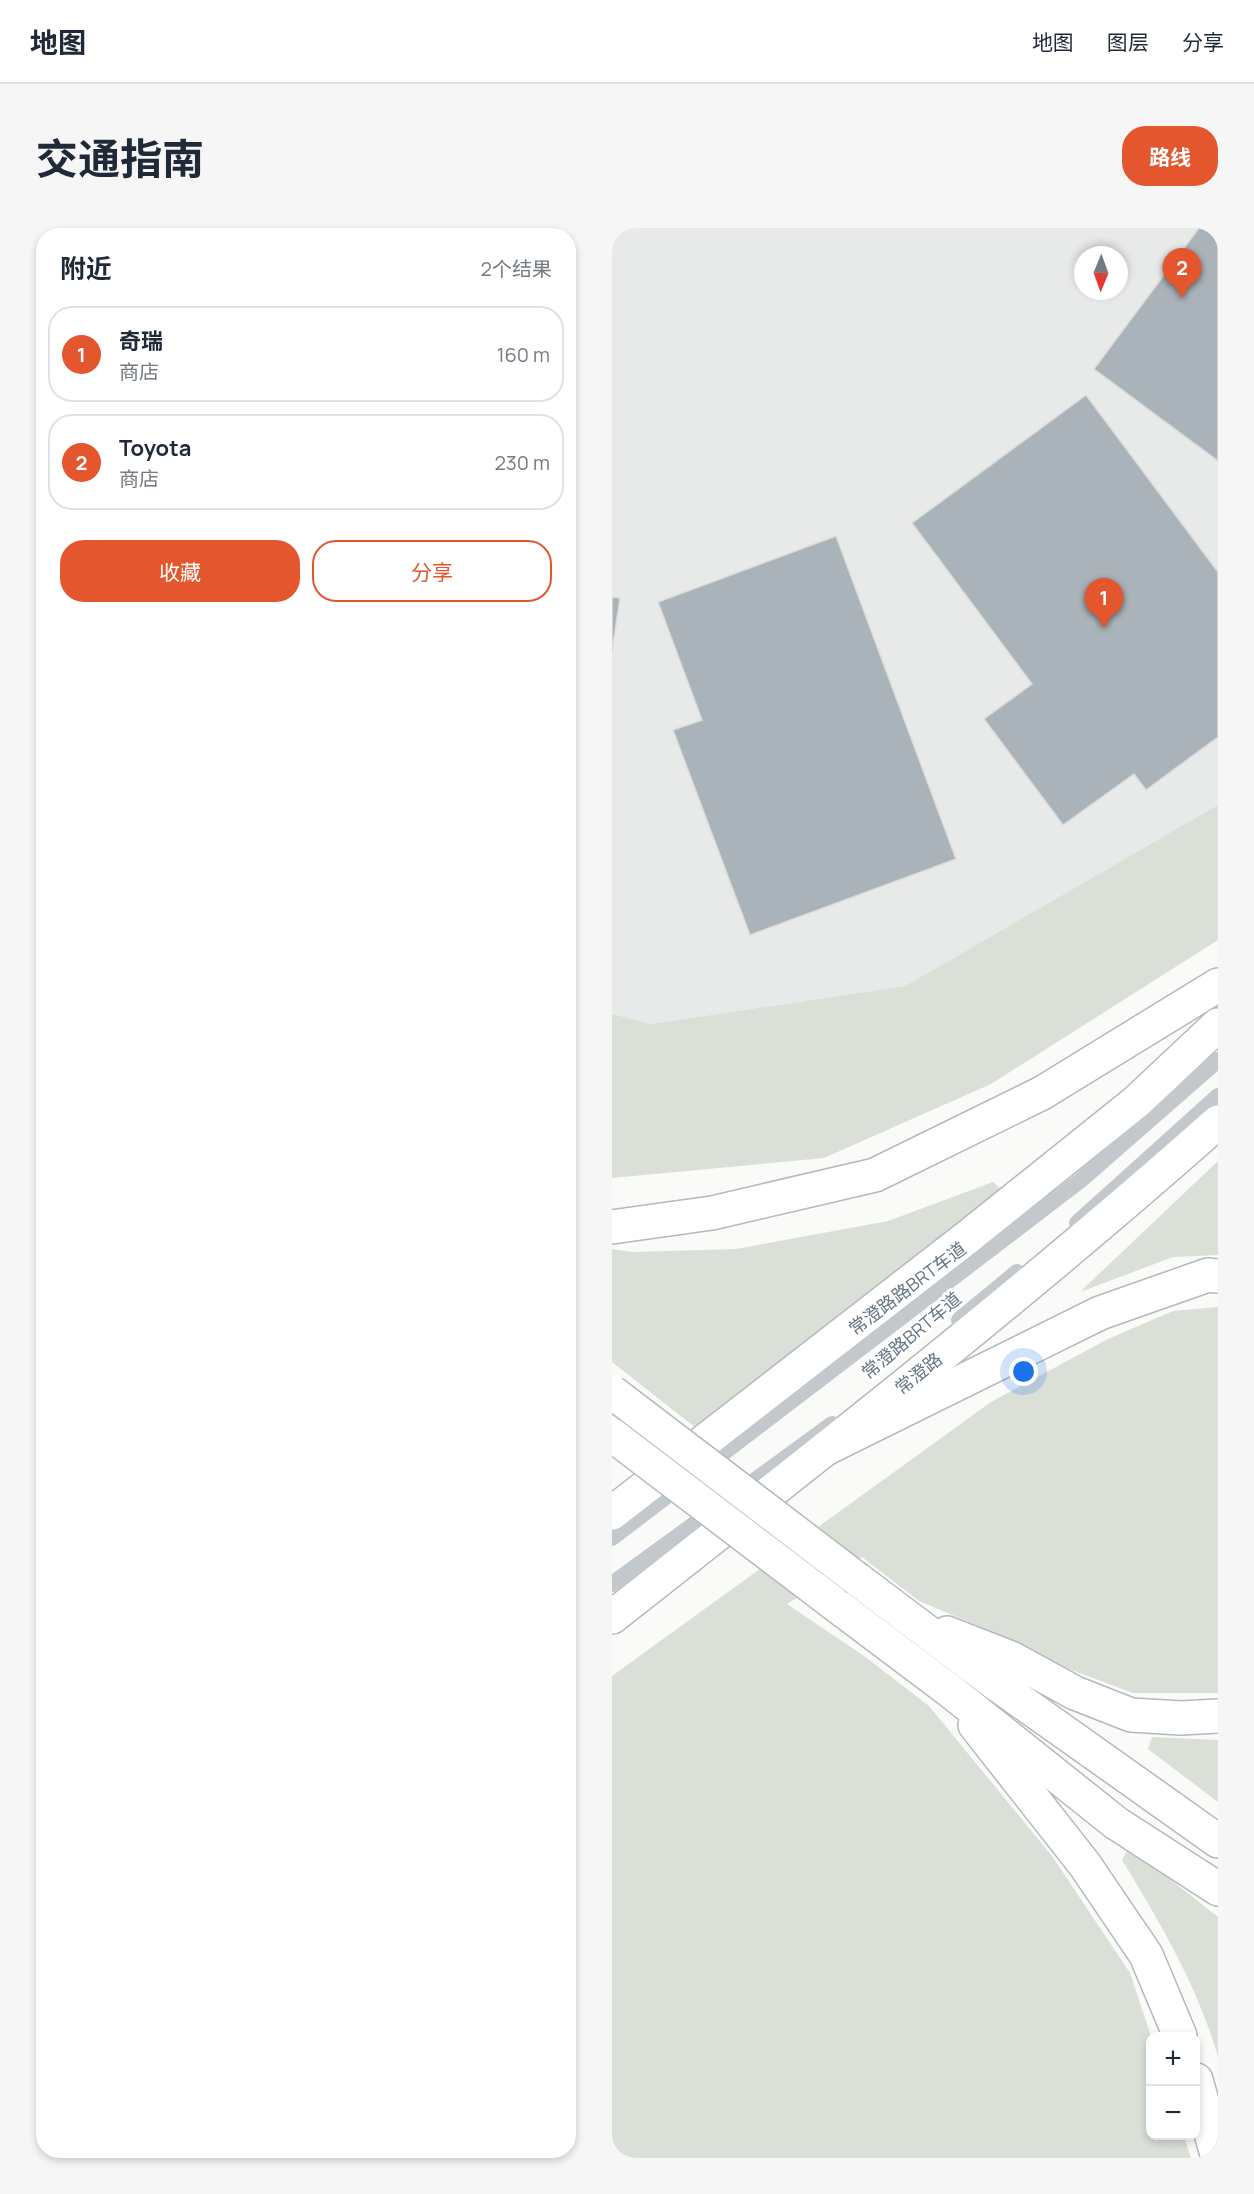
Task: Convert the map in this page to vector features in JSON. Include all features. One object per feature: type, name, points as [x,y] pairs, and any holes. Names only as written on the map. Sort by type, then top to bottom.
[{"type":"main road","points":[[612,1227],[712,1213],[875,1175],[1042,1093],[1218,985]]},
{"type":"main road","points":[[612,1514],[969,1236],[1126,1109],[1218,1025]]},
{"type":"main road","name":"常澄路","points":[[612,1617],[827,1448],[1133,1197],[1218,1122]]},
{"type":"main road","points":[[827,1448],[1100,1313],[1208,1275],[1218,1276]]},
{"type":"main road","points":[[612,1392],[991,1680],[1218,1840]]},
{"type":"main road","points":[[612,1435],[949,1690],[1116,1823],[1218,1889]]},
{"type":"main road","points":[[910,1619],[1011,1658],[1075,1693],[1131,1715],[1181,1718],[1218,1716]]},
{"type":"main road","points":[[949,1690],[1085,1865],[1146,1955],[1178,2032]]},
{"type":"main road","points":[[1198,2086],[1218,2158]]},
{"type":"lane","name":"常澄路路BRT车道","points":[[612,1538],[1081,1180],[1218,1060]]},
{"type":"lane","points":[[1067,1231],[1218,1096]]},
{"type":"lane","name":"常澄路BRT车道","points":[[612,1584],[845,1414],[1030,1261]]},
{"type":"shaded area","points":[[612,228],[1218,228],[1218,805],[905,986],[651,1024],[612,1014]]},
{"type":"shaded area","points":[[1218,805],[1218,940],[991,1084],[824,1158],[612,1178],[612,1014],[651,1024],[905,986]]},
{"type":"shaded area","points":[[1218,1161],[1218,1255],[1173,1257],[1080,1292]]},
{"type":"shaded area","points":[[993,1182],[1001,1189],[964,1225],[696,1428],[612,1362],[612,1249],[633,1252],[736,1249],[888,1221]]},
{"type":"shaded area","points":[[1218,1307],[1218,1693],[1133,1693],[1061,1666],[1000,1635],[919,1601],[862,1557],[787,1604],[864,1656],[929,1706],[1052,1856],[1130,1973],[1150,2032],[1146,2032],[1146,2140],[1185,2140],[1191,2158],[612,2158],[612,1676],[991,1402],[1108,1339],[1173,1311]]},
{"type":"shaded area","points":[[1152,1737],[1218,1740],[1218,1802],[1148,1749]]},
{"type":"shaded area","points":[[1129,1847],[1218,1917],[1218,2057],[1200,2005],[1177,1955],[1122,1860]]},
{"type":"building","points":[[1199,228],[1218,228],[1218,461],[1094,369]]},
{"type":"building","points":[[1086,395],[1218,572],[1218,737],[1146,790],[1134,774],[1063,825],[984,719],[1032,684],[912,523]]},
{"type":"building","points":[[836,536],[956,859],[750,935],[673,730],[702,720],[658,602]]},
{"type":"building","points":[[612,597],[620,598],[612,652]]},
{"type":"place","name":"Toyota","points":[[1182,298]]},
{"type":"place","name":"奇瑞","points":[[1104,628]]}]
